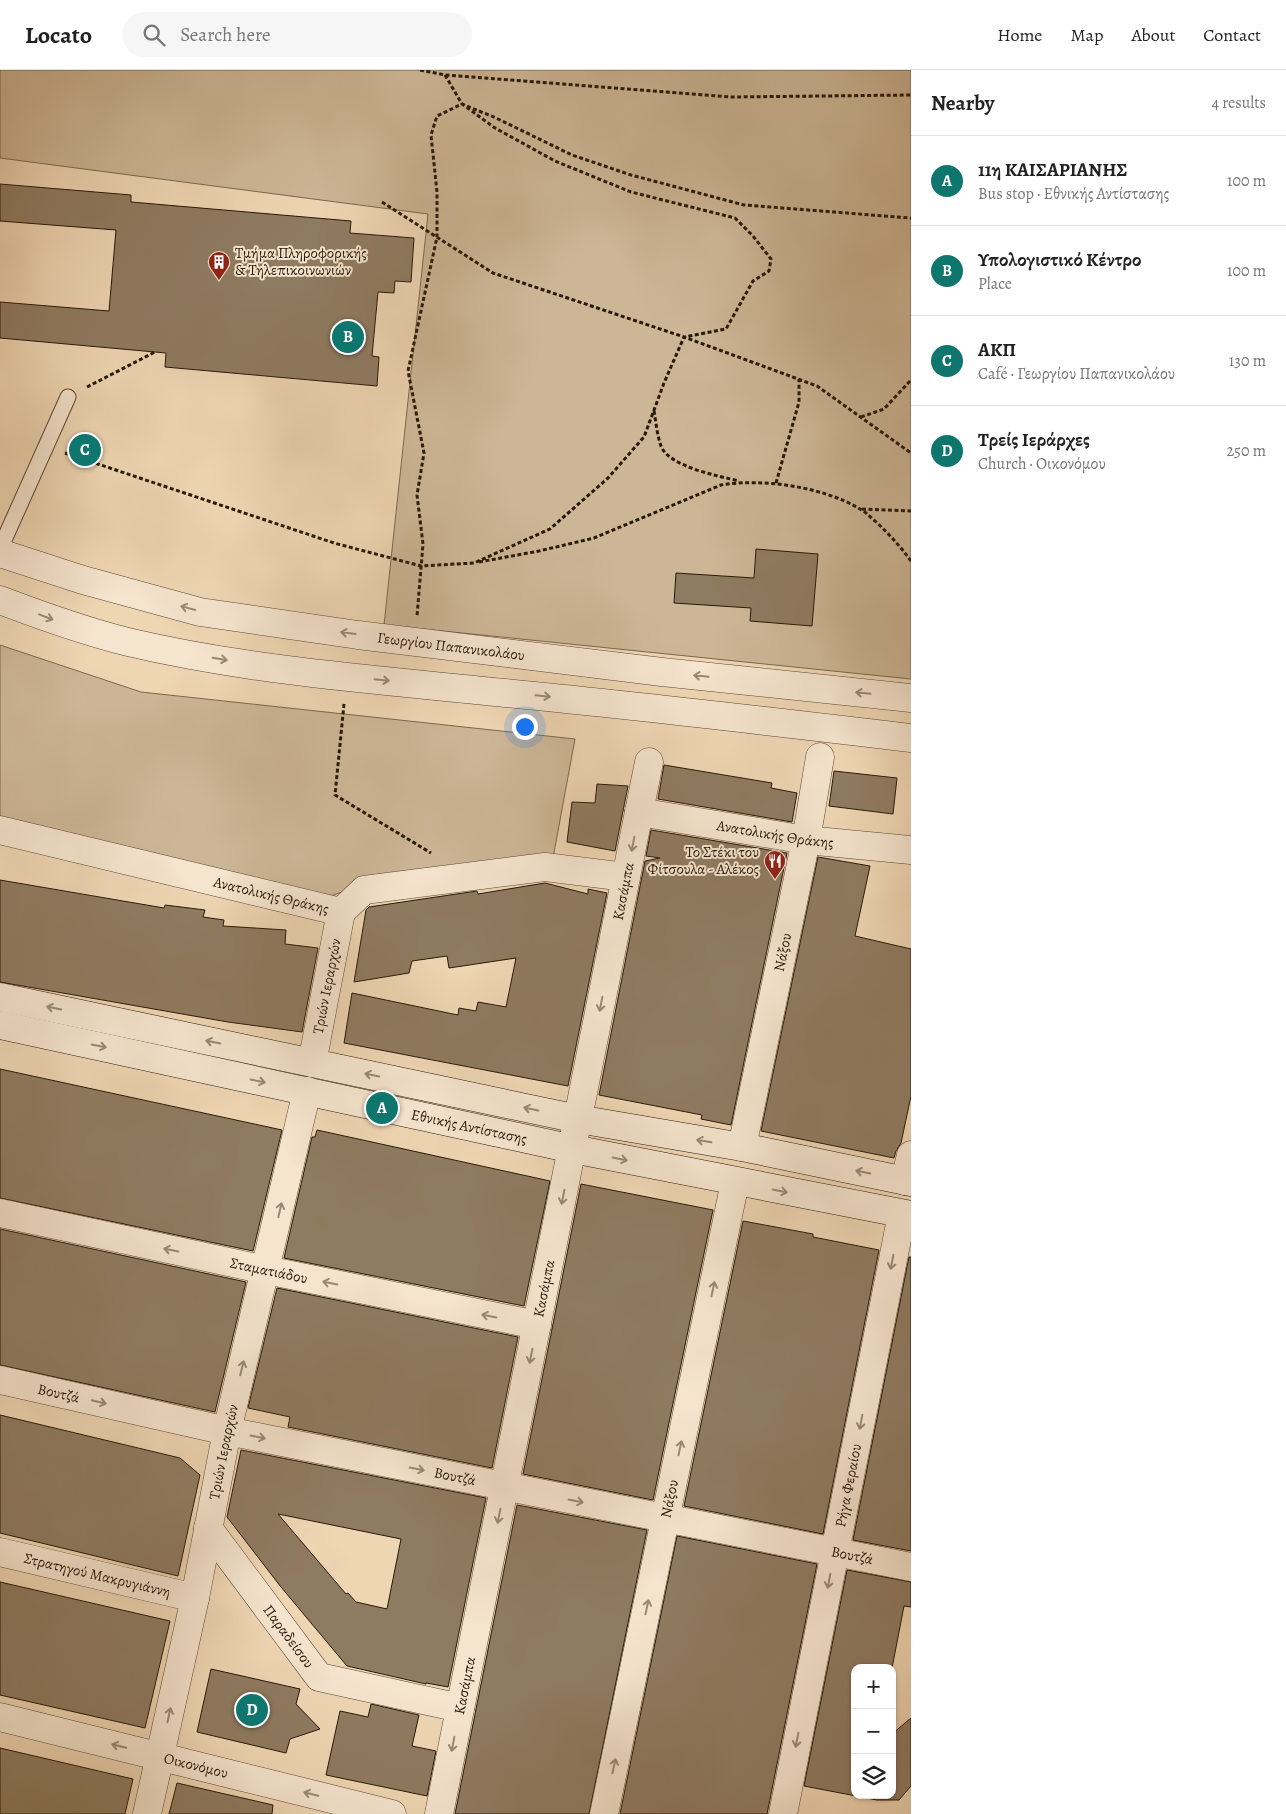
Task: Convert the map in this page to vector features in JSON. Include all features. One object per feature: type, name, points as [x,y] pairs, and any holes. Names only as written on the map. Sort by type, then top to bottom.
[{"type":"street","name":"Γεωργίου Παπανικολάου","points":[[0,551],[84,580],[200,612],[416,642],[662,672],[911,698]]},
{"type":"street","points":[[0,600],[65,625],[128,642],[258,665],[660,708],[911,738]]},
{"type":"street","name":"Νάξου","points":[[742,1147],[806,840],[820,756]]},
{"type":"street","name":"Κασάμπα","points":[[439,1814],[649,762]]},
{"type":"street","name":"Ανατολικής Θράκης","points":[[639,812],[806,840],[911,850]]},
{"type":"street","name":"Ανατολικής Θράκης","points":[[0,830],[341,912],[364,890],[470,876],[545,867],[626,877]]},
{"type":"street","name":"Τριών Ιεραρχών","points":[[312,1062],[341,912]]},
{"type":"street","name":"Εθνικής Αντίστασης","points":[[0,997],[578,1119],[909,1173]]},
{"type":"street","name":"Εθνικής Αντίστασης","points":[[0,1025],[573,1149],[906,1215]]},
{"type":"street","name":"Τριών Ιεραρχών","points":[[147,1814],[195,1598],[227,1431],[307,1092]]},
{"type":"street","name":"Νάξου","points":[[604,1814],[735,1182]]},
{"type":"street","name":"Σταματιάδου","points":[[0,1213],[537,1325]]},
{"type":"street","name":"Ρήγα Φεραίου","points":[[784,1814],[835,1552],[906,1215]]},
{"type":"street","name":"Βουτζά","points":[[0,1380],[227,1431],[911,1567]]},
{"type":"street","name":"Παραδείσου","points":[[208,1528],[319,1677],[460,1708]]},
{"type":"street","name":"Στρατηγού Μακρυγιάννη","points":[[0,1552],[195,1598]]},
{"type":"street","name":"Οικονόμου","points":[[0,1717],[392,1814]]},
{"type":"lane","points":[[0,551],[68,397]]},
{"type":"path","points":[[420,70],[445,75],[731,97],[911,95]]},
{"type":"path","points":[[445,75],[462,104],[495,128],[556,161],[631,192],[735,218],[753,236],[770,259],[769,271],[753,281],[726,329],[684,337]]},
{"type":"path","points":[[416,642],[423,544],[417,495],[424,453],[408,370],[437,237],[437,192],[431,135],[437,116],[462,104],[496,118],[572,155],[631,175],[744,205],[911,218]]},
{"type":"path","points":[[382,202],[493,273],[684,337],[817,386],[911,453]]},
{"type":"path","points":[[474,563],[550,529],[614,471],[644,436],[684,337]]},
{"type":"path","points":[[68,397],[155,352]]},
{"type":"path","points":[[776,483],[799,402],[799,379]]},
{"type":"path","points":[[861,417],[884,408],[911,380]]},
{"type":"path","points":[[654,411],[661,446],[672,460],[741,482]]},
{"type":"path","points":[[46,446],[334,543],[421,566],[474,563],[539,551],[594,538],[722,485],[741,482],[776,483],[828,495],[861,509],[896,540],[911,561]]},
{"type":"path","points":[[861,509],[911,511]]},
{"type":"path","points":[[347,676],[335,795],[470,876]]},
{"type":"shaded area","points":[[0,70],[911,70],[911,679],[384,625],[428,214],[0,158]]},
{"type":"shaded area","points":[[0,645],[141,692],[575,739],[553,858],[378,879],[328,897],[0,824]]},
{"type":"building","name":"Τμήμα Πληροφορικής & Τηλεπικοινωνιών","points":[[0,184],[131,195],[131,202],[351,221],[350,233],[414,238],[411,282],[395,281],[394,293],[378,292],[372,356],[379,357],[377,386],[165,367],[166,353],[0,338],[0,302],[109,311],[116,230],[0,221]]},
{"type":"building","points":[[756,549],[818,554],[812,626],[750,621],[751,608],[674,603],[676,573],[754,578]]},
{"type":"building","points":[[664,765],[772,783],[771,788],[797,793],[792,822],[658,799]]},
{"type":"building","points":[[834,771],[897,778],[893,814],[829,806]]},
{"type":"building","points":[[597,784],[628,786],[615,851],[567,842],[572,802],[595,803]]},
{"type":"building","points":[[651,830],[787,853],[731,1125],[701,1119],[702,1115],[599,1095],[645,861],[660,858],[646,856]]},
{"type":"building","points":[[818,857],[870,866],[855,936],[911,949],[911,1096],[901,1143],[894,1158],[761,1131]]},
{"type":"building","points":[[0,880],[164,908],[165,905],[205,910],[203,917],[224,920],[223,926],[286,930],[285,944],[318,948],[302,1032],[228,1022],[0,982]]},
{"type":"building","points":[[545,883],[588,894],[588,889],[607,893],[568,1086],[344,1043],[352,993],[458,1015],[459,1008],[476,1011],[478,1002],[506,1007],[516,958],[449,968],[447,956],[412,961],[409,973],[354,982],[366,910],[369,907],[477,891],[478,894]]},
{"type":"building","points":[[0,1069],[282,1130],[253,1251],[0,1198]]},
{"type":"building","points":[[317,1130],[550,1181],[524,1306],[284,1258],[312,1137],[315,1137]]},
{"type":"building","points":[[581,1184],[713,1210],[653,1500],[523,1474]]},
{"type":"building","points":[[743,1221],[813,1234],[813,1237],[879,1250],[823,1534],[684,1506]]},
{"type":"building","points":[[0,1229],[246,1282],[215,1412],[0,1365]]},
{"type":"building","points":[[909,1257],[911,1257],[911,1551],[853,1540]]},
{"type":"building","points":[[277,1288],[518,1337],[492,1468],[288,1427],[290,1417],[248,1408]]},
{"type":"building","points":[[0,1415],[180,1458],[200,1475],[178,1576],[0,1533]]},
{"type":"building","points":[[241,1450],[486,1498],[448,1687],[426,1684],[347,1666],[281,1587],[227,1517]],"holes":[[[278,1514],[401,1539],[387,1609],[356,1602],[348,1593],[346,1594]]]},
{"type":"building","points":[[517,1505],[647,1530],[589,1814],[455,1814]]},
{"type":"building","points":[[677,1536],[817,1564],[767,1814],[620,1814]]},
{"type":"building","points":[[847,1570],[911,1582],[911,1607],[904,1606],[893,1664],[851,1664],[851,1795],[804,1786]]},
{"type":"building","points":[[0,1582],[170,1621],[145,1728],[0,1695]]},
{"type":"building","points":[[211,1669],[300,1689],[296,1704],[320,1729],[290,1739],[286,1753],[197,1732]]},
{"type":"building","points":[[371,1704],[419,1715],[412,1746],[436,1751],[427,1796],[326,1775],[340,1711],[368,1717]]},
{"type":"building","points":[[911,1718],[911,1786],[899,1800],[872,1799],[896,1799],[896,1731]]},
{"type":"building","points":[[0,1748],[133,1779],[125,1814],[0,1814]]},
{"type":"building","points":[[177,1783],[273,1805],[272,1814],[169,1814]]},
{"type":"place","name":"Τμήμα Πληροφορικής & Τηλεπικοινωνιών","points":[[219,281]]},
{"type":"place","name":"Υπολογιστικό Κέντρο","points":[[348,337]]},
{"type":"place","name":"ΑΚΠ","points":[[85,450]]},
{"type":"place","name":"Το Στέκι του Φίτσουλα - Αλέκος","points":[[775,880]]},
{"type":"place","name":"11η ΚΑΙΣΑΡΙΑΝΗΣ","points":[[382,1108]]},
{"type":"place","name":"Τρείς Ιεράρχες","points":[[252,1710]]}]
